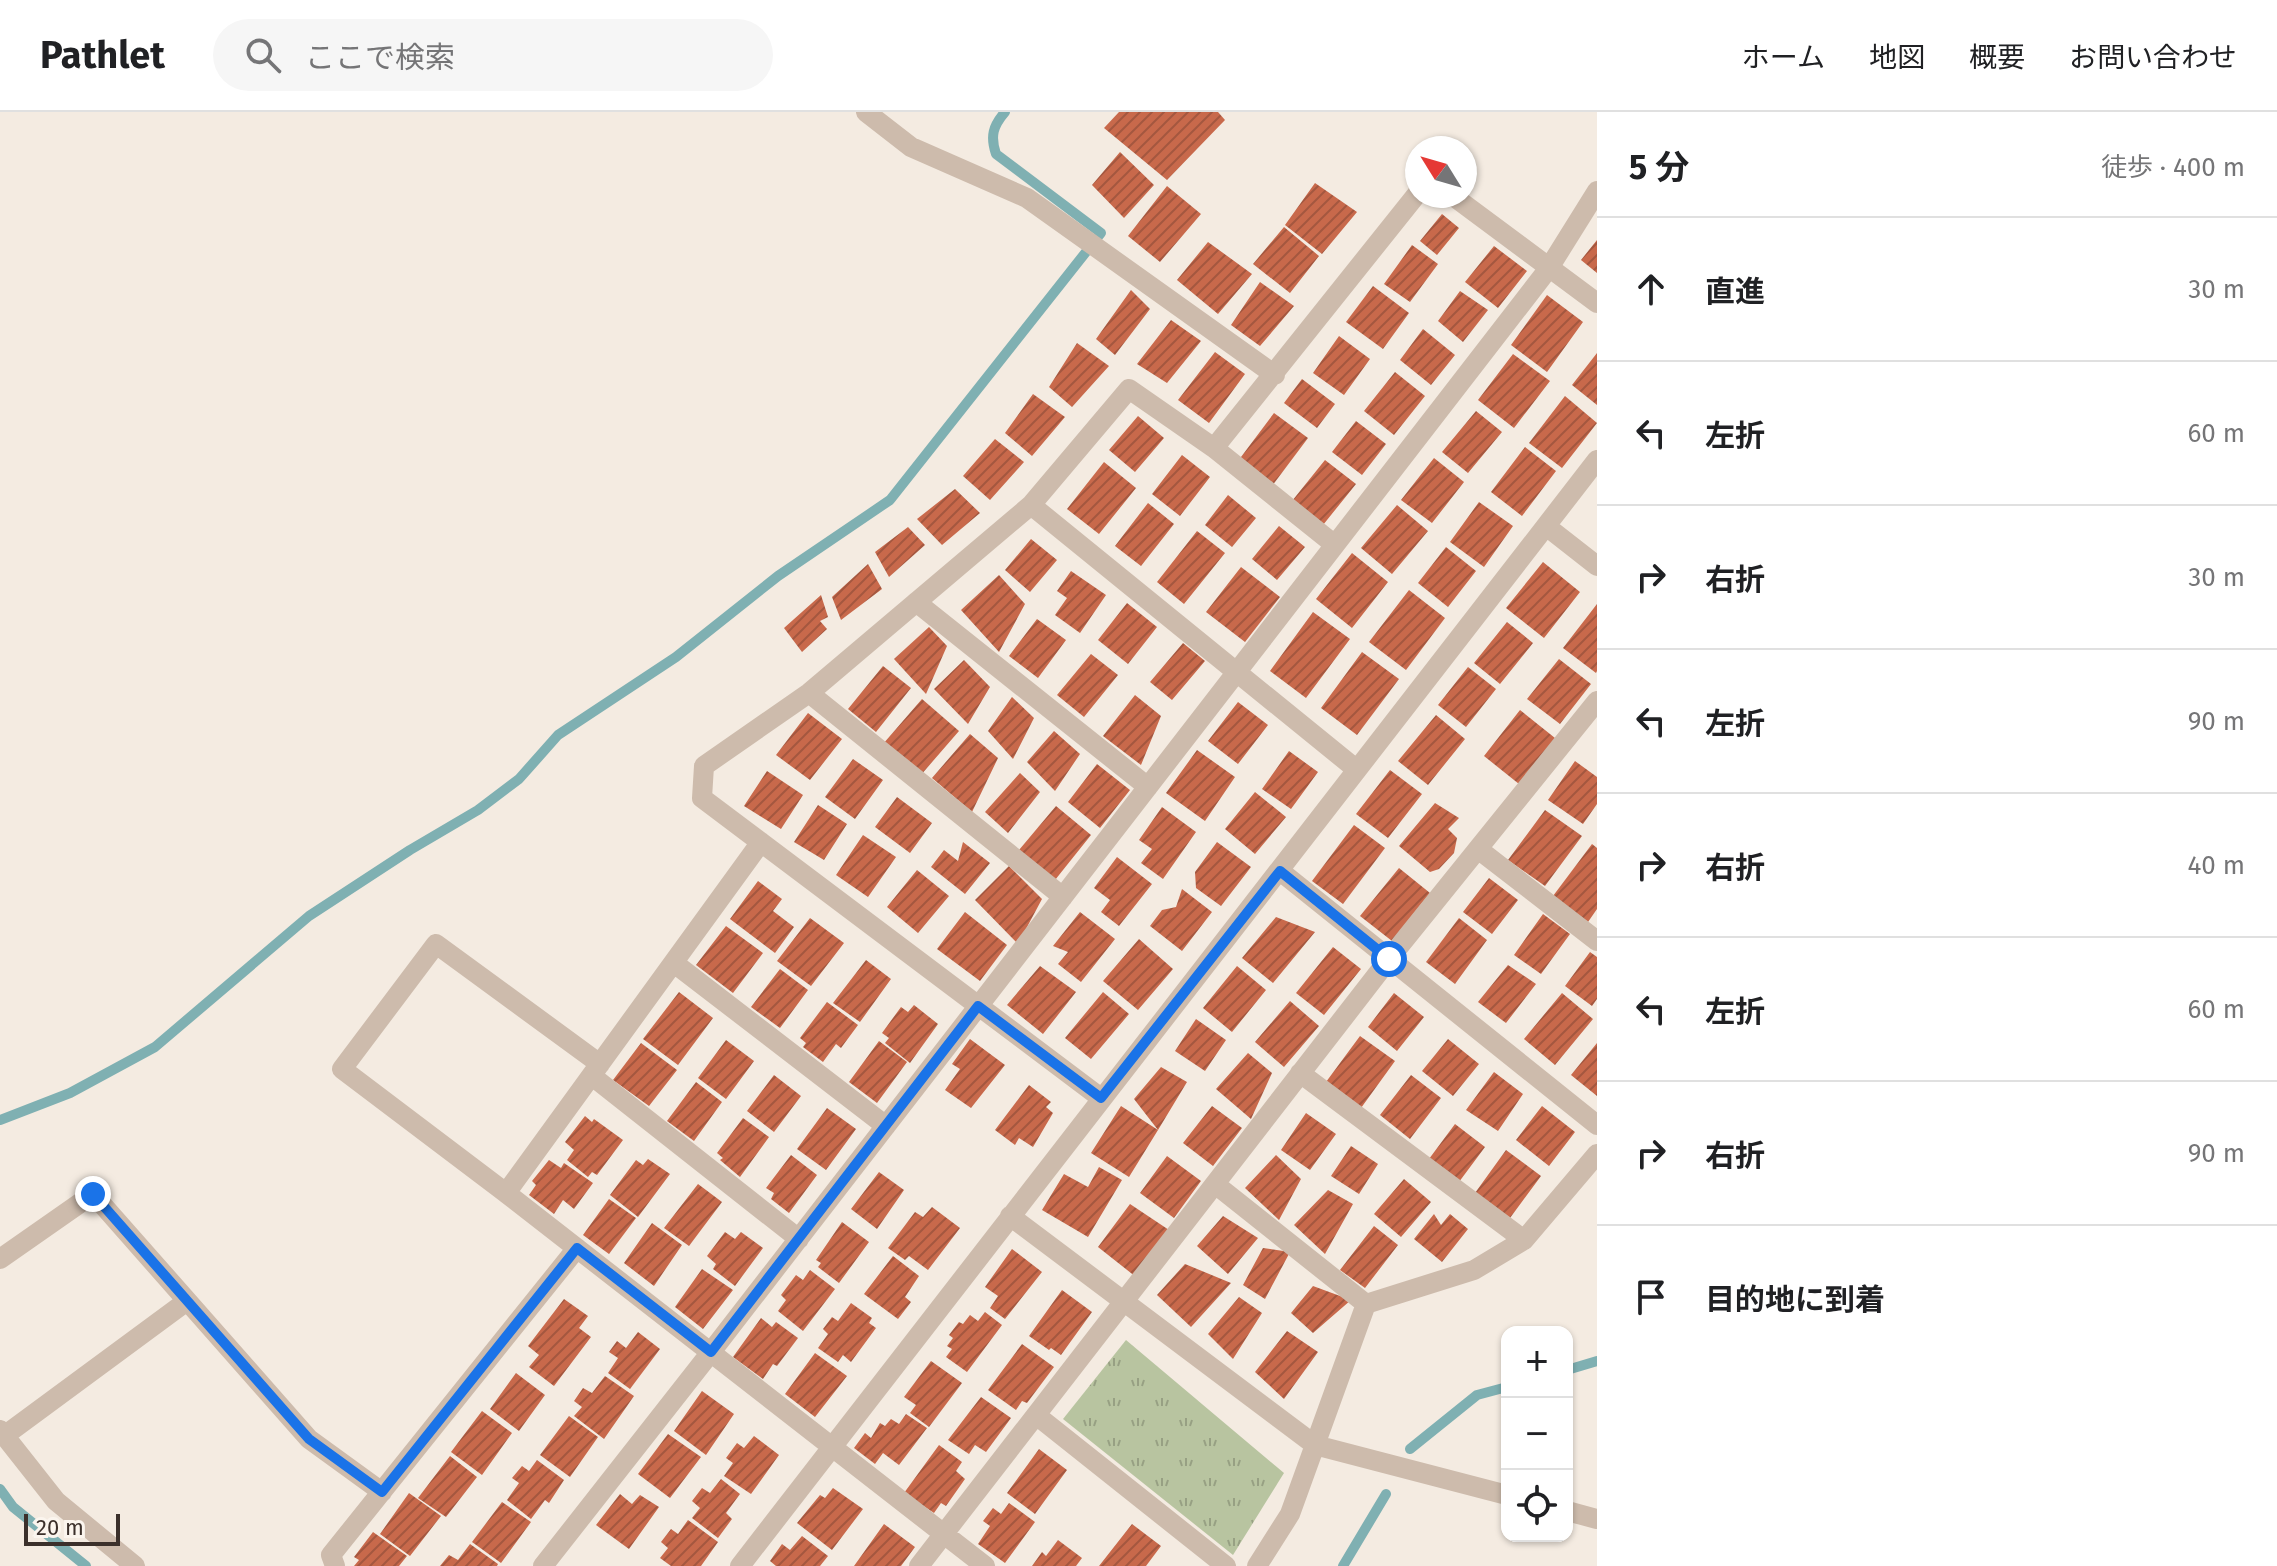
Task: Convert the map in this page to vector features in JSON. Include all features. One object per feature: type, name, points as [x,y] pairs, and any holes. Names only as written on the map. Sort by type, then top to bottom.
[{"type":"street","points":[[866,112],[911,147],[1027,198],[1275,375]]},
{"type":"street","points":[[543,1566],[1549,268],[1597,191]]},
{"type":"street","points":[[1214,448],[1406,208]]},
{"type":"street","points":[[1469,208],[1597,303]]},
{"type":"street","points":[[1101,1098],[702,798],[704,766],[809,693],[1031,505],[1129,389],[1214,448],[1335,545]]},
{"type":"street","points":[[740,1566],[1597,460]]},
{"type":"street","points":[[1031,505],[1356,769]]},
{"type":"street","points":[[1546,526],[1597,566]]},
{"type":"street","points":[[916,602],[1148,787]]},
{"type":"street","points":[[809,693],[1063,897]]},
{"type":"street","points":[[919,1566],[1389,959],[1597,701]]},
{"type":"street","points":[[506,1193],[761,842]]},
{"type":"street","points":[[1478,849],[1597,941]]},
{"type":"street","points":[[1280,871],[1597,1125]]},
{"type":"street","points":[[799,1239],[596,1070],[436,944],[342,1069],[985,1566]]},
{"type":"street","points":[[674,963],[886,1126]]},
{"type":"street","points":[[1300,1073],[1524,1240]]},
{"type":"street","points":[[1366,1304],[1474,1270],[1524,1240],[1597,1154]]},
{"type":"street","points":[[1215,1184],[1366,1304]]},
{"type":"street","points":[[0,1259],[93,1194],[309,1439],[382,1492]]},
{"type":"street","points":[[1010,1216],[1315,1445],[1501,1493]]},
{"type":"street","points":[[335,1566],[331,1555],[577,1248]]},
{"type":"street","points":[[135,1566],[56,1501],[2,1433],[187,1301]]},
{"type":"street","points":[[1257,1566],[1290,1514],[1366,1304]]},
{"type":"street","points":[[1036,1415],[1226,1566]]},
{"type":"street","points":[[1573,1513],[1597,1519]]},
{"type":"green space","points":[[1126,1340],[1284,1473],[1233,1555],[1063,1419]]},
{"type":"building","points":[[1119,112],[1218,112],[1225,120],[1167,180],[1104,128]]},
{"type":"building","points":[[1120,152],[1154,185],[1124,218],[1092,185]]},
{"type":"building","points":[[1315,183],[1357,212],[1322,254],[1285,225]]},
{"type":"building","points":[[1167,186],[1201,214],[1160,262],[1128,236]]},
{"type":"building","points":[[1442,214],[1459,228],[1437,255],[1420,241]]},
{"type":"building","points":[[1284,227],[1319,256],[1290,293],[1253,264]]},
{"type":"building","points":[[1597,240],[1597,273],[1581,260]]},
{"type":"building","points":[[1208,242],[1252,274],[1218,314],[1177,280]]},
{"type":"building","points":[[1412,245],[1438,264],[1410,302],[1384,284]]},
{"type":"building","points":[[1494,246],[1527,271],[1498,308],[1465,282]]},
{"type":"building","points":[[1260,282],[1294,306],[1260,346],[1231,325]]},
{"type":"building","points":[[1373,286],[1409,313],[1383,349],[1346,322]]},
{"type":"building","points":[[1131,290],[1150,309],[1115,355],[1096,339]]},
{"type":"building","points":[[1460,291],[1488,310],[1463,342],[1438,321]]},
{"type":"building","points":[[1547,295],[1583,322],[1547,372],[1511,345]]},
{"type":"building","points":[[1171,320],[1201,341],[1167,383],[1137,364]]},
{"type":"building","points":[[1423,329],[1455,355],[1431,385],[1400,360]]},
{"type":"building","points":[[1339,336],[1370,359],[1344,395],[1313,373]]},
{"type":"building","points":[[1077,343],[1109,366],[1072,407],[1049,387]]},
{"type":"building","points":[[1215,352],[1245,374],[1209,423],[1178,400]]},
{"type":"building","points":[[1597,353],[1597,405],[1572,385]]},
{"type":"building","points":[[1513,354],[1550,381],[1514,428],[1478,400]]},
{"type":"building","points":[[1395,372],[1425,396],[1394,435],[1364,411]]},
{"type":"building","points":[[1302,379],[1335,404],[1317,428],[1284,403]]},
{"type":"building","points":[[1033,394],[1065,417],[1032,456],[1005,433]]},
{"type":"building","points":[[1565,396],[1597,423],[1562,468],[1529,443]]},
{"type":"building","points":[[1476,411],[1502,432],[1468,473],[1442,452]]},
{"type":"building","points":[[1274,413],[1308,438],[1272,486],[1238,461]]},
{"type":"building","points":[[1138,416],[1164,438],[1135,472],[1109,450]]},
{"type":"building","points":[[1356,421],[1386,444],[1362,475],[1332,452]]},
{"type":"building","points":[[995,439],[1024,462],[990,500],[963,476]]},
{"type":"building","points":[[1525,447],[1556,471],[1522,516],[1491,492]]},
{"type":"building","points":[[1182,455],[1210,477],[1180,516],[1152,494]]},
{"type":"building","points":[[1434,458],[1464,482],[1432,523],[1401,500]]},
{"type":"building","points":[[1325,460],[1356,484],[1323,525],[1292,501]]},
{"type":"building","points":[[1104,462],[1136,488],[1099,534],[1067,509]]},
{"type":"building","points":[[955,489],[980,513],[942,545],[917,519]]},
{"type":"building","points":[[1228,495],[1256,518],[1232,547],[1205,525]]},
{"type":"building","points":[[1479,502],[1513,526],[1484,567],[1450,542]]},
{"type":"building","points":[[1148,503],[1174,524],[1141,566],[1115,546]]},
{"type":"building","points":[[1397,505],[1428,531],[1392,574],[1361,548]]},
{"type":"building","points":[[1279,526],[1305,547],[1277,580],[1252,559]]},
{"type":"building","points":[[908,527],[925,545],[889,577],[875,552]]},
{"type":"building","points":[[1197,531],[1225,553],[1184,604],[1157,582]]},
{"type":"building","points":[[1031,539],[1057,560],[1030,592],[1005,570]]},
{"type":"building","points":[[1446,547],[1476,571],[1448,607],[1418,583]]},
{"type":"building","points":[[1352,553],[1388,582],[1352,628],[1316,599]]},
{"type":"building","points":[[1543,562],[1580,592],[1544,638],[1506,608]]},
{"type":"building","points":[[868,564],[882,589],[841,620],[832,597]]},
{"type":"building","points":[[1241,567],[1280,597],[1245,642],[1206,612]]},
{"type":"building","points":[[1071,571],[1106,595],[1080,633],[1055,615],[1067,598],[1057,591]]},
{"type":"building","points":[[999,575],[1025,604],[999,652],[961,610]]},
{"type":"building","points":[[1409,590],[1445,618],[1406,670],[1369,642]]},
{"type":"building","points":[[821,595],[828,617],[820,621],[827,629],[802,652],[784,628]]},
{"type":"building","points":[[1127,603],[1157,627],[1128,664],[1098,640]]},
{"type":"building","points":[[1597,604],[1597,671],[1596,673],[1563,648]]},
{"type":"building","points":[[1313,612],[1350,639],[1306,698],[1270,671]]},
{"type":"building","points":[[1037,619],[1066,640],[1038,678],[1009,656]]},
{"type":"building","points":[[1507,622],[1533,643],[1500,684],[1474,663]]},
{"type":"building","points":[[929,627],[947,646],[926,694],[894,659]]},
{"type":"building","points":[[1183,643],[1205,661],[1172,700],[1150,682]]},
{"type":"building","points":[[1362,652],[1399,679],[1357,735],[1321,708]]},
{"type":"building","points":[[1091,654],[1118,675],[1084,717],[1057,695]]},
{"type":"building","points":[[1559,659],[1591,684],[1560,724],[1527,699]]},
{"type":"building","points":[[964,660],[990,687],[968,724],[934,689]]},
{"type":"building","points":[[883,666],[911,688],[876,732],[848,709]]},
{"type":"building","points":[[1468,667],[1496,689],[1466,727],[1438,705]]},
{"type":"building","points":[[1135,695],[1161,716],[1141,765],[1103,736]]},
{"type":"building","points":[[1012,697],[1034,718],[1013,759],[988,731]]},
{"type":"building","points":[[922,699],[959,731],[920,776],[883,744]]},
{"type":"building","points":[[1238,702],[1268,725],[1238,764],[1208,741]]},
{"type":"building","points":[[1520,710],[1560,742],[1524,788],[1484,756]]},
{"type":"building","points":[[808,713],[842,739],[810,780],[776,755]]},
{"type":"building","points":[[1436,715],[1465,739],[1428,785],[1398,761]]},
{"type":"building","points":[[1054,731],[1080,754],[1055,791],[1027,762]]},
{"type":"building","points":[[970,734],[998,758],[972,812],[932,778]]},
{"type":"building","points":[[1197,750],[1235,777],[1205,821],[1166,793]]},
{"type":"building","points":[[1289,751],[1318,772],[1291,809],[1262,789]]},
{"type":"building","points":[[853,759],[883,780],[855,819],[825,797]]},
{"type":"building","points":[[1575,761],[1597,777],[1597,804],[1583,824],[1548,800]]},
{"type":"building","points":[[1097,764],[1130,790],[1100,828],[1068,802]]},
{"type":"building","points":[[1390,770],[1422,794],[1388,838],[1356,814]]},
{"type":"building","points":[[767,771],[803,795],[781,829],[744,806]]},
{"type":"building","points":[[1020,773],[1040,792],[1008,833],[985,812]]},
{"type":"building","points":[[1255,792],[1286,817],[1255,854],[1225,829]]},
{"type":"building","points":[[897,797],[932,823],[910,853],[875,827]]},
{"type":"building","points":[[1435,803],[1459,818],[1448,829],[1457,838],[1454,853],[1439,869],[1430,872],[1399,846]]},
{"type":"building","points":[[818,805],[847,824],[824,860],[794,842]]},
{"type":"building","points":[[1056,806],[1091,835],[1055,880],[1019,850]]},
{"type":"building","points":[[1162,807],[1196,832],[1163,879],[1141,863],[1152,849],[1139,840]]},
{"type":"building","points":[[1545,810],[1582,836],[1545,886],[1508,860]]},
{"type":"building","points":[[1354,825],[1385,848],[1343,904],[1312,881]]},
{"type":"building","points":[[863,835],[896,857],[868,897],[836,875]]},
{"type":"building","points":[[963,842],[990,863],[965,894],[931,867],[944,850],[958,861]]},
{"type":"building","points":[[1217,842],[1251,867],[1221,906],[1196,888],[1195,872]]},
{"type":"building","points":[[1592,844],[1597,848],[1597,909],[1588,922],[1553,896]]},
{"type":"building","points":[[1117,857],[1152,884],[1119,926],[1101,912],[1110,900],[1094,888]]},
{"type":"building","points":[[1009,866],[1042,899],[1018,944],[975,900]]},
{"type":"building","points":[[1399,868],[1430,893],[1392,941],[1360,916]]},
{"type":"building","points":[[917,870],[949,896],[918,933],[887,907]]},
{"type":"building","points":[[1489,878],[1518,900],[1492,934],[1463,912]]},
{"type":"building","points":[[758,881],[782,899],[773,911],[794,927],[775,953],[730,919]]},
{"type":"building","points":[[1182,889],[1212,912],[1182,951],[1150,926],[1162,910],[1176,907]]},
{"type":"building","points":[[965,912],[1007,945],[980,981],[937,949]]},
{"type":"building","points":[[1080,912],[1115,939],[1081,982],[1058,964],[1068,952],[1053,946]]},
{"type":"building","points":[[1543,914],[1570,934],[1541,974],[1514,955]]},
{"type":"building","points":[[1276,917],[1315,932],[1273,983],[1242,958]]},
{"type":"building","points":[[810,918],[844,943],[811,986],[777,961]]},
{"type":"building","points":[[1459,918],[1487,940],[1455,984],[1426,962]]},
{"type":"building","points":[[726,926],[763,953],[733,993],[696,965]]},
{"type":"building","points":[[1139,939],[1173,969],[1138,1010],[1103,981]]},
{"type":"building","points":[[1333,947],[1361,969],[1324,1015],[1296,993]]},
{"type":"building","points":[[1590,952],[1597,957],[1597,999],[1592,1006],[1565,986]]},
{"type":"building","points":[[866,960],[891,979],[860,1022],[833,1003]]},
{"type":"building","points":[[1508,965],[1536,984],[1506,1023],[1478,1002]]},
{"type":"building","points":[[1040,966],[1076,992],[1043,1034],[1007,1005]]},
{"type":"building","points":[[1237,966],[1266,990],[1232,1032],[1203,1008]]},
{"type":"building","points":[[780,969],[808,990],[780,1028],[751,1007]]},
{"type":"building","points":[[679,992],[713,1018],[678,1065],[643,1039]]},
{"type":"building","points":[[1103,992],[1129,1014],[1091,1059],[1065,1038]]},
{"type":"building","points":[[1394,993],[1424,1017],[1397,1051],[1368,1027]]},
{"type":"building","points":[[1562,993],[1593,1019],[1555,1065],[1524,1039]]},
{"type":"building","points":[[1290,1001],[1319,1026],[1284,1067],[1255,1042]]},
{"type":"building","points":[[827,1002],[858,1025],[841,1048],[836,1044],[823,1062],[803,1047],[806,1043],[800,1038]]},
{"type":"building","points":[[914,1005],[938,1024],[910,1063],[885,1043],[889,1038],[882,1033],[901,1007],[908,1012]]},
{"type":"building","points":[[1196,1019],[1226,1040],[1205,1071],[1175,1051]]},
{"type":"building","points":[[1360,1036],[1395,1061],[1361,1108],[1326,1082]]},
{"type":"building","points":[[970,1039],[1005,1065],[971,1108],[945,1090],[960,1069],[952,1064]]},
{"type":"building","points":[[1448,1039],[1479,1064],[1453,1096],[1422,1071]]},
{"type":"building","points":[[726,1040],[754,1061],[726,1099],[698,1078]]},
{"type":"building","points":[[879,1041],[907,1062],[877,1103],[849,1082]]},
{"type":"building","points":[[641,1043],[677,1070],[649,1106],[613,1080]]},
{"type":"building","points":[[1597,1043],[1597,1096],[1571,1075]]},
{"type":"building","points":[[1248,1053],[1272,1073],[1251,1119],[1216,1089]]},
{"type":"building","points":[[1161,1067],[1187,1082],[1158,1130],[1134,1099]]},
{"type":"building","points":[[1494,1072],[1523,1094],[1498,1131],[1466,1110]]},
{"type":"building","points":[[774,1075],[801,1096],[774,1132],[747,1111]]},
{"type":"building","points":[[1411,1075],[1441,1098],[1410,1139],[1380,1115]]},
{"type":"building","points":[[696,1082],[722,1102],[694,1141],[667,1121]]},
{"type":"building","points":[[1029,1085],[1051,1102],[1046,1107],[1053,1113],[1033,1147],[1019,1138],[1015,1145],[995,1130]]},
{"type":"building","points":[[1121,1106],[1158,1130],[1129,1177],[1091,1153]]},
{"type":"building","points":[[1212,1106],[1242,1128],[1213,1166],[1183,1143]]},
{"type":"building","points":[[1542,1106],[1575,1132],[1549,1166],[1516,1140]]},
{"type":"building","points":[[827,1108],[856,1129],[826,1170],[797,1149]]},
{"type":"building","points":[[1306,1113],[1336,1134],[1310,1170],[1281,1150]]},
{"type":"building","points":[[585,1116],[623,1140],[597,1175],[592,1172],[588,1177],[567,1160],[574,1150],[565,1142]]},
{"type":"building","points":[[743,1118],[769,1137],[740,1177],[720,1160],[723,1158],[717,1153]]},
{"type":"building","points":[[1455,1124],[1485,1147],[1456,1186],[1426,1163]]},
{"type":"building","points":[[1351,1146],[1378,1164],[1359,1194],[1331,1176]]},
{"type":"building","points":[[1506,1150],[1541,1176],[1510,1218],[1475,1193]]},
{"type":"building","points":[[791,1155],[817,1175],[789,1213],[771,1199],[774,1193],[766,1188]]},
{"type":"building","points":[[1276,1155],[1301,1179],[1279,1220],[1245,1188]]},
{"type":"building","points":[[1167,1156],[1201,1181],[1174,1218],[1140,1193]]},
{"type":"building","points":[[648,1159],[670,1174],[638,1217],[610,1195],[636,1160],[643,1165]]},
{"type":"building","points":[[549,1160],[561,1168],[564,1163],[593,1183],[574,1209],[563,1200],[554,1214],[529,1195],[536,1185],[532,1181]]},
{"type":"building","points":[[1099,1167],[1122,1180],[1088,1237],[1042,1210],[1064,1174],[1088,1187]]},
{"type":"building","points":[[879,1172],[904,1190],[877,1229],[851,1209]]},
{"type":"building","points":[[1404,1179],[1431,1202],[1401,1237],[1374,1214]]},
{"type":"building","points":[[698,1184],[722,1202],[689,1246],[664,1228]]},
{"type":"building","points":[[1328,1190],[1353,1204],[1325,1254],[1294,1225]]},
{"type":"building","points":[[609,1199],[636,1218],[609,1254],[583,1235]]},
{"type":"building","points":[[1130,1204],[1172,1232],[1136,1277],[1098,1247]]},
{"type":"building","points":[[932,1207],[960,1228],[928,1270],[909,1256],[905,1260],[888,1248],[915,1212],[923,1217]]},
{"type":"building","points":[[1434,1214],[1441,1225],[1450,1214],[1468,1229],[1442,1262],[1414,1239]]},
{"type":"building","points":[[1223,1216],[1258,1238],[1228,1274],[1197,1246]]},
{"type":"building","points":[[842,1222],[869,1242],[839,1283],[818,1267],[821,1263],[816,1260]]},
{"type":"building","points":[[652,1223],[682,1245],[654,1286],[624,1263]]},
{"type":"building","points":[[1374,1226],[1398,1245],[1365,1288],[1340,1270]]},
{"type":"building","points":[[725,1232],[735,1239],[741,1232],[763,1248],[735,1286],[713,1269],[716,1264],[707,1256]]},
{"type":"building","points":[[1263,1248],[1290,1252],[1265,1299],[1243,1285]]},
{"type":"building","points":[[1012,1249],[1042,1272],[1005,1319],[990,1308],[998,1296],[985,1287]]},
{"type":"building","points":[[893,1256],[919,1276],[905,1297],[911,1302],[898,1319],[864,1294]]},
{"type":"building","points":[[1185,1264],[1231,1283],[1191,1327],[1157,1295]]},
{"type":"building","points":[[702,1269],[733,1290],[703,1329],[675,1307]]},
{"type":"building","points":[[810,1270],[835,1289],[803,1331],[778,1311],[786,1300],[781,1295],[796,1275],[803,1280]]},
{"type":"building","points":[[1313,1286],[1351,1300],[1313,1333],[1291,1313]]},
{"type":"building","points":[[1062,1290],[1092,1312],[1061,1355],[1029,1336]]},
{"type":"building","points":[[1239,1297],[1262,1313],[1233,1359],[1208,1334]]},
{"type":"building","points":[[564,1299],[588,1316],[579,1328],[591,1337],[554,1386],[529,1367],[539,1355],[528,1346]]},
{"type":"building","points":[[851,1303],[872,1318],[869,1323],[876,1328],[851,1362],[843,1355],[838,1362],[818,1348],[828,1334],[823,1329],[832,1317],[838,1321]]},
{"type":"building","points":[[985,1312],[1002,1325],[967,1372],[946,1357],[952,1349],[947,1346],[953,1338],[949,1335],[959,1322],[963,1324],[970,1315],[978,1321]]},
{"type":"building","points":[[761,1318],[772,1327],[776,1322],[798,1338],[763,1379],[733,1357]]},
{"type":"building","points":[[1287,1331],[1318,1352],[1284,1399],[1255,1372]]},
{"type":"building","points":[[638,1332],[660,1349],[630,1389],[608,1373],[618,1358],[609,1352],[617,1341],[626,1348]]},
{"type":"building","points":[[1022,1344],[1054,1367],[1027,1403],[1022,1401],[1016,1410],[988,1390]]},
{"type":"building","points":[[815,1353],[847,1376],[815,1417],[785,1394]]},
{"type":"building","points":[[931,1361],[962,1383],[929,1427],[910,1413],[916,1405],[904,1397]]},
{"type":"building","points":[[516,1373],[545,1395],[519,1431],[490,1409]]},
{"type":"building","points":[[605,1376],[634,1396],[604,1439],[574,1416],[582,1407],[574,1401],[583,1388],[592,1393]]},
{"type":"building","points":[[702,1391],[734,1414],[706,1455],[674,1431]]},
{"type":"building","points":[[981,1397],[1011,1418],[986,1452],[975,1445],[969,1454],[948,1440]]},
{"type":"building","points":[[482,1411],[512,1433],[482,1475],[451,1452]]},
{"type":"building","points":[[906,1414],[927,1428],[899,1465],[883,1453],[875,1464],[854,1448],[865,1433],[871,1438],[880,1423],[885,1426],[891,1419],[899,1424]]},
{"type":"building","points":[[569,1416],[598,1437],[570,1477],[540,1455]]},
{"type":"building","points":[[668,1434],[701,1457],[670,1498],[638,1474]]},
{"type":"building","points":[[754,1436],[779,1455],[751,1494],[724,1476],[733,1463],[726,1458],[737,1443],[744,1448]]},
{"type":"building","points":[[939,1445],[962,1462],[956,1471],[965,1479],[946,1506],[941,1503],[934,1513],[904,1493]]},
{"type":"building","points":[[1039,1449],[1067,1470],[1035,1514],[1007,1493]]},
{"type":"building","points":[[450,1456],[477,1477],[446,1517],[418,1498]]},
{"type":"building","points":[[537,1460],[564,1480],[549,1503],[545,1500],[531,1519],[507,1500],[519,1483],[512,1478],[522,1466],[529,1471]]},
{"type":"building","points":[[721,1479],[740,1494],[726,1513],[732,1519],[718,1538],[692,1518],[700,1508],[692,1501],[702,1488],[710,1493]]},
{"type":"building","points":[[833,1488],[863,1509],[832,1550],[797,1523],[820,1495],[825,1498]]},
{"type":"building","points":[[409,1493],[441,1516],[410,1556],[380,1534]]},
{"type":"building","points":[[620,1494],[632,1504],[640,1495],[659,1507],[629,1549],[596,1525]]},
{"type":"building","points":[[502,1502],[531,1522],[501,1563],[472,1542]]},
{"type":"building","points":[[1009,1503],[1035,1522],[1005,1563],[978,1544],[990,1526],[983,1521],[993,1508],[1001,1514]]},
{"type":"building","points":[[688,1520],[718,1542],[701,1566],[671,1566],[660,1558],[668,1548],[661,1542],[671,1529],[678,1534]]},
{"type":"building","points":[[884,1524],[915,1547],[901,1566],[854,1566]]},
{"type":"building","points":[[1132,1524],[1161,1546],[1146,1566],[1099,1566]]},
{"type":"building","points":[[373,1532],[407,1556],[399,1566],[354,1566],[359,1560],[354,1557]]},
{"type":"building","points":[[802,1536],[828,1556],[820,1566],[776,1566],[770,1561],[782,1544],[790,1550]]},
{"type":"building","points":[[1058,1540],[1082,1558],[1076,1566],[1032,1566],[1042,1552],[1046,1556]]},
{"type":"building","points":[[470,1544],[497,1566],[440,1566],[449,1555],[458,1560]]},
{"type":"waterway","points":[[0,1120],[70,1093],[155,1047],[309,916],[478,810],[519,779],[558,735],[676,657],[778,576],[890,500],[1101,233],[996,154],[994,132],[1005,112]]},
{"type":"waterway","points":[[1573,1368],[1597,1361]]},
{"type":"waterway","points":[[1410,1449],[1477,1395],[1501,1389]]},
{"type":"waterway","points":[[0,1489],[13,1507],[86,1566]]},
{"type":"waterway","points":[[1343,1566],[1386,1494]]},
{"type":"route","points":[[93,1194],[309,1439],[382,1492],[577,1248],[711,1352],[978,1006],[1101,1098],[1280,871],[1389,959]]}]
